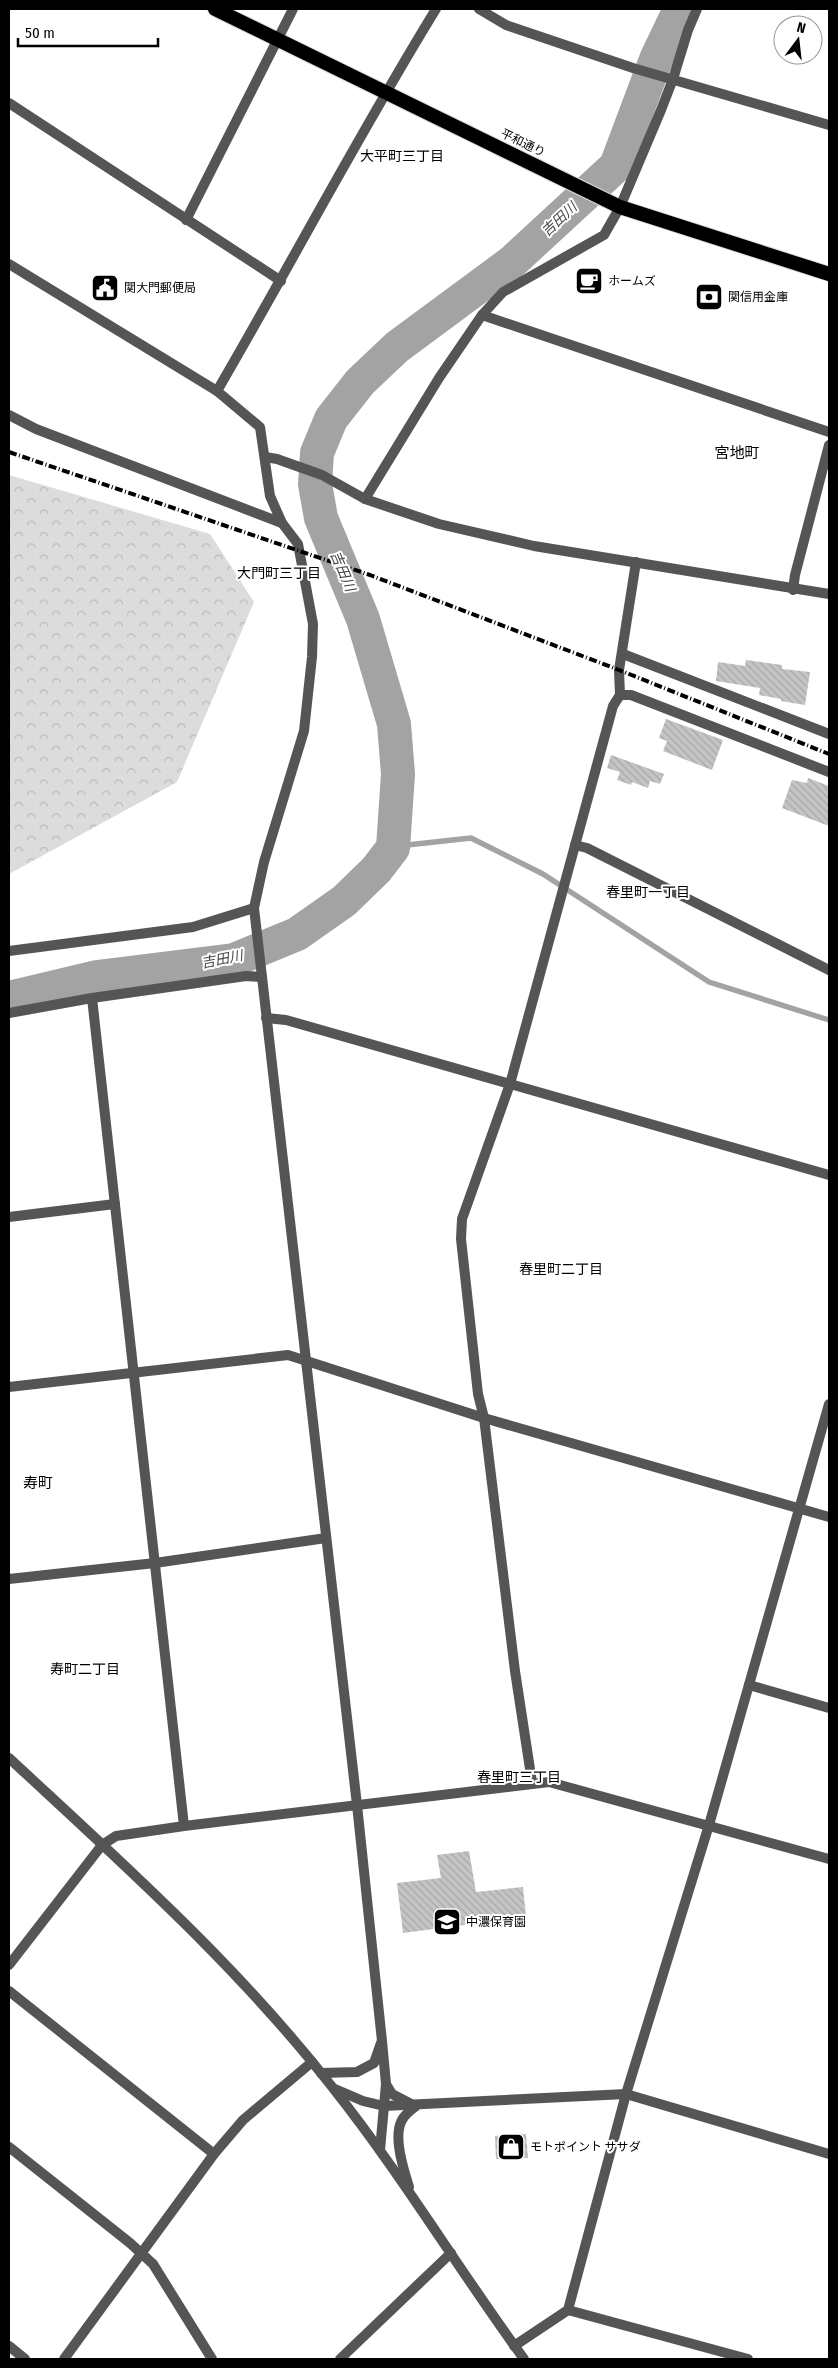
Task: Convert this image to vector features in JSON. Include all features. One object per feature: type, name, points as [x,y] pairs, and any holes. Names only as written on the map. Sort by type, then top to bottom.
[{"type":"highway","name":"平和通り","points":[[215,9],[606,200],[829,274]]},
{"type":"street","points":[[186,220],[293,9]]},
{"type":"street","points":[[217,391],[385,92],[436,9]]},
{"type":"street","points":[[479,9],[506,25],[633,68],[829,125]]},
{"type":"street","points":[[365,499],[439,378],[482,315],[503,292],[604,235],[620,206],[697,9]]},
{"type":"street","points":[[9,103],[186,220],[281,280]]},
{"type":"street","points":[[9,264],[217,391],[260,427],[270,496],[282,523],[298,544],[313,624],[312,657],[304,731],[264,862],[255,914],[382,2040],[386,2084],[380,2150]]},
{"type":"street","points":[[482,315],[829,432]]},
{"type":"street","points":[[9,414],[36,429],[282,523]]},
{"type":"street","points":[[793,590],[795,575],[829,445]]},
{"type":"street","points":[[265,457],[277,459],[322,475],[365,499],[439,524],[534,546],[793,590],[829,594]]},
{"type":"street","points":[[532,1782],[515,1671],[484,1418],[477,1384],[462,1239],[462,1219],[510,1084],[613,706],[620,695],[619,670],[636,562]]},
{"type":"street","points":[[622,654],[829,734]]},
{"type":"street","points":[[620,695],[631,694],[829,772]]},
{"type":"street","points":[[575,845],[587,848],[829,970]]},
{"type":"street","points":[[9,951],[193,927],[255,914]]},
{"type":"street","points":[[9,1013],[92,998],[246,976],[262,977]]},
{"type":"street","points":[[92,998],[184,1826]]},
{"type":"street","points":[[266,1018],[286,1020],[829,1175]]},
{"type":"street","points":[[9,1217],[115,1204]]},
{"type":"street","points":[[9,1387],[288,1355],[484,1418],[829,1517]]},
{"type":"street","points":[[514,2346],[568,2310],[626,2094],[709,1825],[829,1404]]},
{"type":"street","points":[[9,1579],[155,1563],[326,1538]]},
{"type":"street","points":[[749,1685],[829,1708]]},
{"type":"street","points":[[9,1758],[211,1948],[312,2062],[380,2150],[524,2359]]},
{"type":"street","points":[[9,1965],[102,1845],[116,1836],[184,1826],[532,1782],[549,1782],[709,1825],[829,1860]]},
{"type":"street","points":[[9,1990],[214,2154]]},
{"type":"street","points":[[321,2073],[357,2072],[374,2063],[382,2040]]},
{"type":"street","points":[[64,2359],[214,2154],[243,2120],[312,2062]]},
{"type":"street","points":[[386,2084],[392,2094],[416,2106]]},
{"type":"street","points":[[334,2089],[363,2101],[384,2106],[416,2106],[626,2094],[829,2154]]},
{"type":"street","points":[[412,2196],[401,2158],[398,2137],[402,2118],[416,2106]]},
{"type":"street","points":[[9,2147],[141,2252],[153,2264],[212,2359]]},
{"type":"street","points":[[340,2359],[451,2253]]},
{"type":"street","points":[[568,2310],[748,2359]]},
{"type":"street","points":[[9,2346],[25,2359]]},
{"type":"green space","points":[[9,475],[210,534],[254,602],[177,782],[9,874]]},
{"type":"building","points":[[746,660],[782,665],[782,669],[810,672],[805,705],[759,695],[760,688],[716,681],[718,662],[745,666]]},
{"type":"building","points":[[666,719],[723,740],[712,770],[663,751],[667,741],[659,738]]},
{"type":"building","points":[[611,755],[664,774],[660,784],[650,781],[648,788],[632,782],[631,785],[617,780],[620,772],[607,768]]},
{"type":"building","points":[[808,778],[829,786],[829,826],[782,808],[792,780],[807,783]]},
{"type":"building","points":[[469,1851],[476,1892],[523,1887],[526,1917],[403,1933],[397,1883],[441,1878],[437,1855]]},
{"type":"building","name":"モトポイント ササダ","points":[[526,2134],[528,2158],[496,2159],[495,2136]]},
{"type":"waterway","name":"吉田川","points":[[9,998],[97,977],[234,960],[297,934],[344,901],[376,870],[393,848],[398,774],[394,724],[363,619],[321,518],[315,484],[317,453],[331,419],[360,382],[397,347],[512,262],[616,166],[657,57],[680,9]]},
{"type":"waterway","points":[[393,848],[471,838],[543,874],[709,982],[829,1020]]},
{"type":"railway","points":[[9,452],[370,575],[619,670],[829,754]]},
{"type":"place","name":"ホームズ","points":[[589,281]]},
{"type":"place","name":"関大門郵便局","points":[[105,288]]},
{"type":"place","name":"関信用金庫","points":[[709,297]]},
{"type":"place","name":"中濃保育園","points":[[447,1922]]},
{"type":"place","name":"モトポイント ササダ","points":[[511,2147]]},
{"type":"district","name":"大平町三丁目","points":[[402,156]]},
{"type":"district","name":"宮地町","points":[[737,453]]},
{"type":"district","name":"大門町三丁目","points":[[279,573]]},
{"type":"district","name":"春里町一丁目","points":[[648,892]]},
{"type":"district","name":"春里町二丁目","points":[[561,1269]]},
{"type":"district","name":"寿町","points":[[38,1483]]},
{"type":"district","name":"寿町二丁目","points":[[85,1669]]},
{"type":"district","name":"春里町三丁目","points":[[519,1777]]}]
